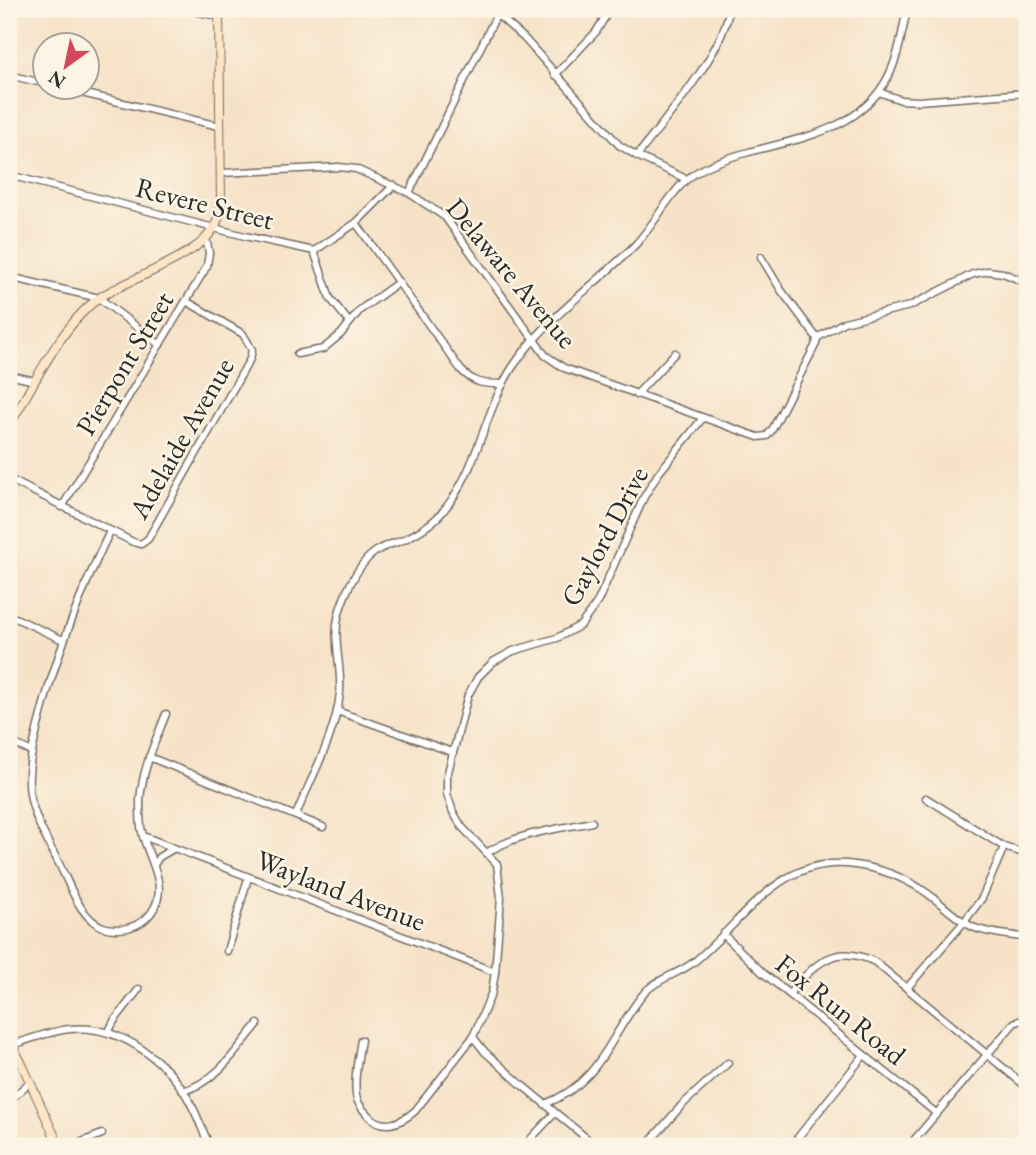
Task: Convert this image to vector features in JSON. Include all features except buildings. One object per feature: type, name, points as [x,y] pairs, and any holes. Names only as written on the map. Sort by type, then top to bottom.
[{"type":"main road","points":[[9,426],[70,326],[83,311],[99,298],[190,250],[214,228],[221,208],[219,12]]},
{"type":"main road","points":[[10,1042],[59,1146]]},
{"type":"street","points":[[185,9],[219,12]]},
{"type":"street","points":[[555,75],[596,32],[610,9]]},
{"type":"street","points":[[637,156],[709,57],[721,36],[729,9]]},
{"type":"street","points":[[296,815],[337,711],[340,690],[335,621],[367,558],[380,549],[406,539],[443,512],[455,495],[479,445],[503,384],[534,339],[635,245],[654,224],[686,179],[728,158],[826,131],[849,120],[879,92],[896,57],[907,9]]},
{"type":"street","points":[[409,193],[494,11],[524,38],[619,145],[686,179]]},
{"type":"street","points":[[9,75],[32,81]]},
{"type":"street","points":[[879,92],[901,100],[918,101],[1027,93]]},
{"type":"street","points":[[102,98],[219,126]]},
{"type":"street","name":"Delaware Avenue","points":[[221,173],[339,167],[370,173],[409,193],[445,217],[545,355],[564,368],[758,437],[767,436],[772,430],[817,344],[817,338]]},
{"type":"street","name":"Revere Street","points":[[9,175],[314,251]]},
{"type":"street","points":[[349,322],[330,298],[314,251],[356,223],[394,186]]},
{"type":"street","points":[[356,223],[471,380],[485,384],[503,384]]},
{"type":"street","name":"Pierpont Street","points":[[62,507],[208,264],[206,238]]},
{"type":"street","points":[[761,257],[781,290],[817,338],[844,322],[910,306],[973,274],[988,271],[1003,273],[1027,283]]},
{"type":"street","points":[[9,277],[99,298],[160,345]]},
{"type":"street","points":[[297,354],[323,349],[341,334],[360,310],[399,282]]},
{"type":"street","name":"Adelaide Avenue","points":[[110,531],[141,544],[153,532],[250,359],[252,350],[243,334],[186,301]]},
{"type":"street","points":[[636,395],[675,353]]},
{"type":"street","points":[[9,375],[36,381]]},
{"type":"street","name":"Gaylord Drive","points":[[361,1040],[356,1094],[359,1104],[373,1120],[384,1125],[405,1119],[415,1111],[472,1037],[492,992],[501,898],[497,864],[461,827],[447,794],[447,776],[462,713],[478,677],[494,662],[513,651],[557,639],[581,625],[598,601],[644,497],[658,474],[702,419]]},
{"type":"street","points":[[9,480],[110,531],[82,590],[63,640],[45,698],[28,775],[33,808],[70,888],[89,918],[101,926],[130,928],[144,920],[152,912],[160,890],[144,836],[141,801],[149,757],[166,715]]},
{"type":"street","points":[[9,615],[63,640]]},
{"type":"street","points":[[337,711],[452,752]]},
{"type":"street","points":[[9,741],[32,752]]},
{"type":"street","points":[[149,757],[323,827]]},
{"type":"street","points":[[926,798],[1004,847],[1027,854]]},
{"type":"street","points":[[488,852],[517,838],[592,822]]},
{"type":"street","name":"Wayland Avenue","points":[[144,836],[495,972]]},
{"type":"street","points":[[907,988],[982,898],[1004,847]]},
{"type":"street","points":[[154,865],[159,857],[173,849]]},
{"type":"street","points":[[545,1104],[561,1098],[577,1086],[601,1062],[624,1022],[649,988],[694,962],[766,891],[809,868],[830,863],[883,871],[924,891],[975,928],[1027,938]]},
{"type":"street","points":[[227,951],[247,878]]},
{"type":"street","name":"Fox Run Road","points":[[723,934],[789,994],[936,1114]]},
{"type":"street","points":[[789,994],[811,968],[827,957],[861,955],[875,962],[987,1053],[1027,1090]]},
{"type":"street","points":[[108,1033],[139,989]]},
{"type":"street","points":[[909,1146],[1014,1023],[1027,1018]]},
{"type":"street","points":[[183,1091],[207,1081],[222,1069],[258,1024]]},
{"type":"street","points":[[10,1042],[87,1028],[126,1040],[171,1074],[183,1091],[210,1146]]},
{"type":"street","points":[[472,1037],[554,1114],[596,1146]]},
{"type":"street","points":[[791,1146],[864,1055]]},
{"type":"street","points":[[646,1146],[682,1105],[728,1063]]},
{"type":"street","points":[[9,1101],[30,1082]]},
{"type":"street","points":[[524,1146],[554,1114]]},
{"type":"street","points":[[72,1146],[102,1134]]}]
